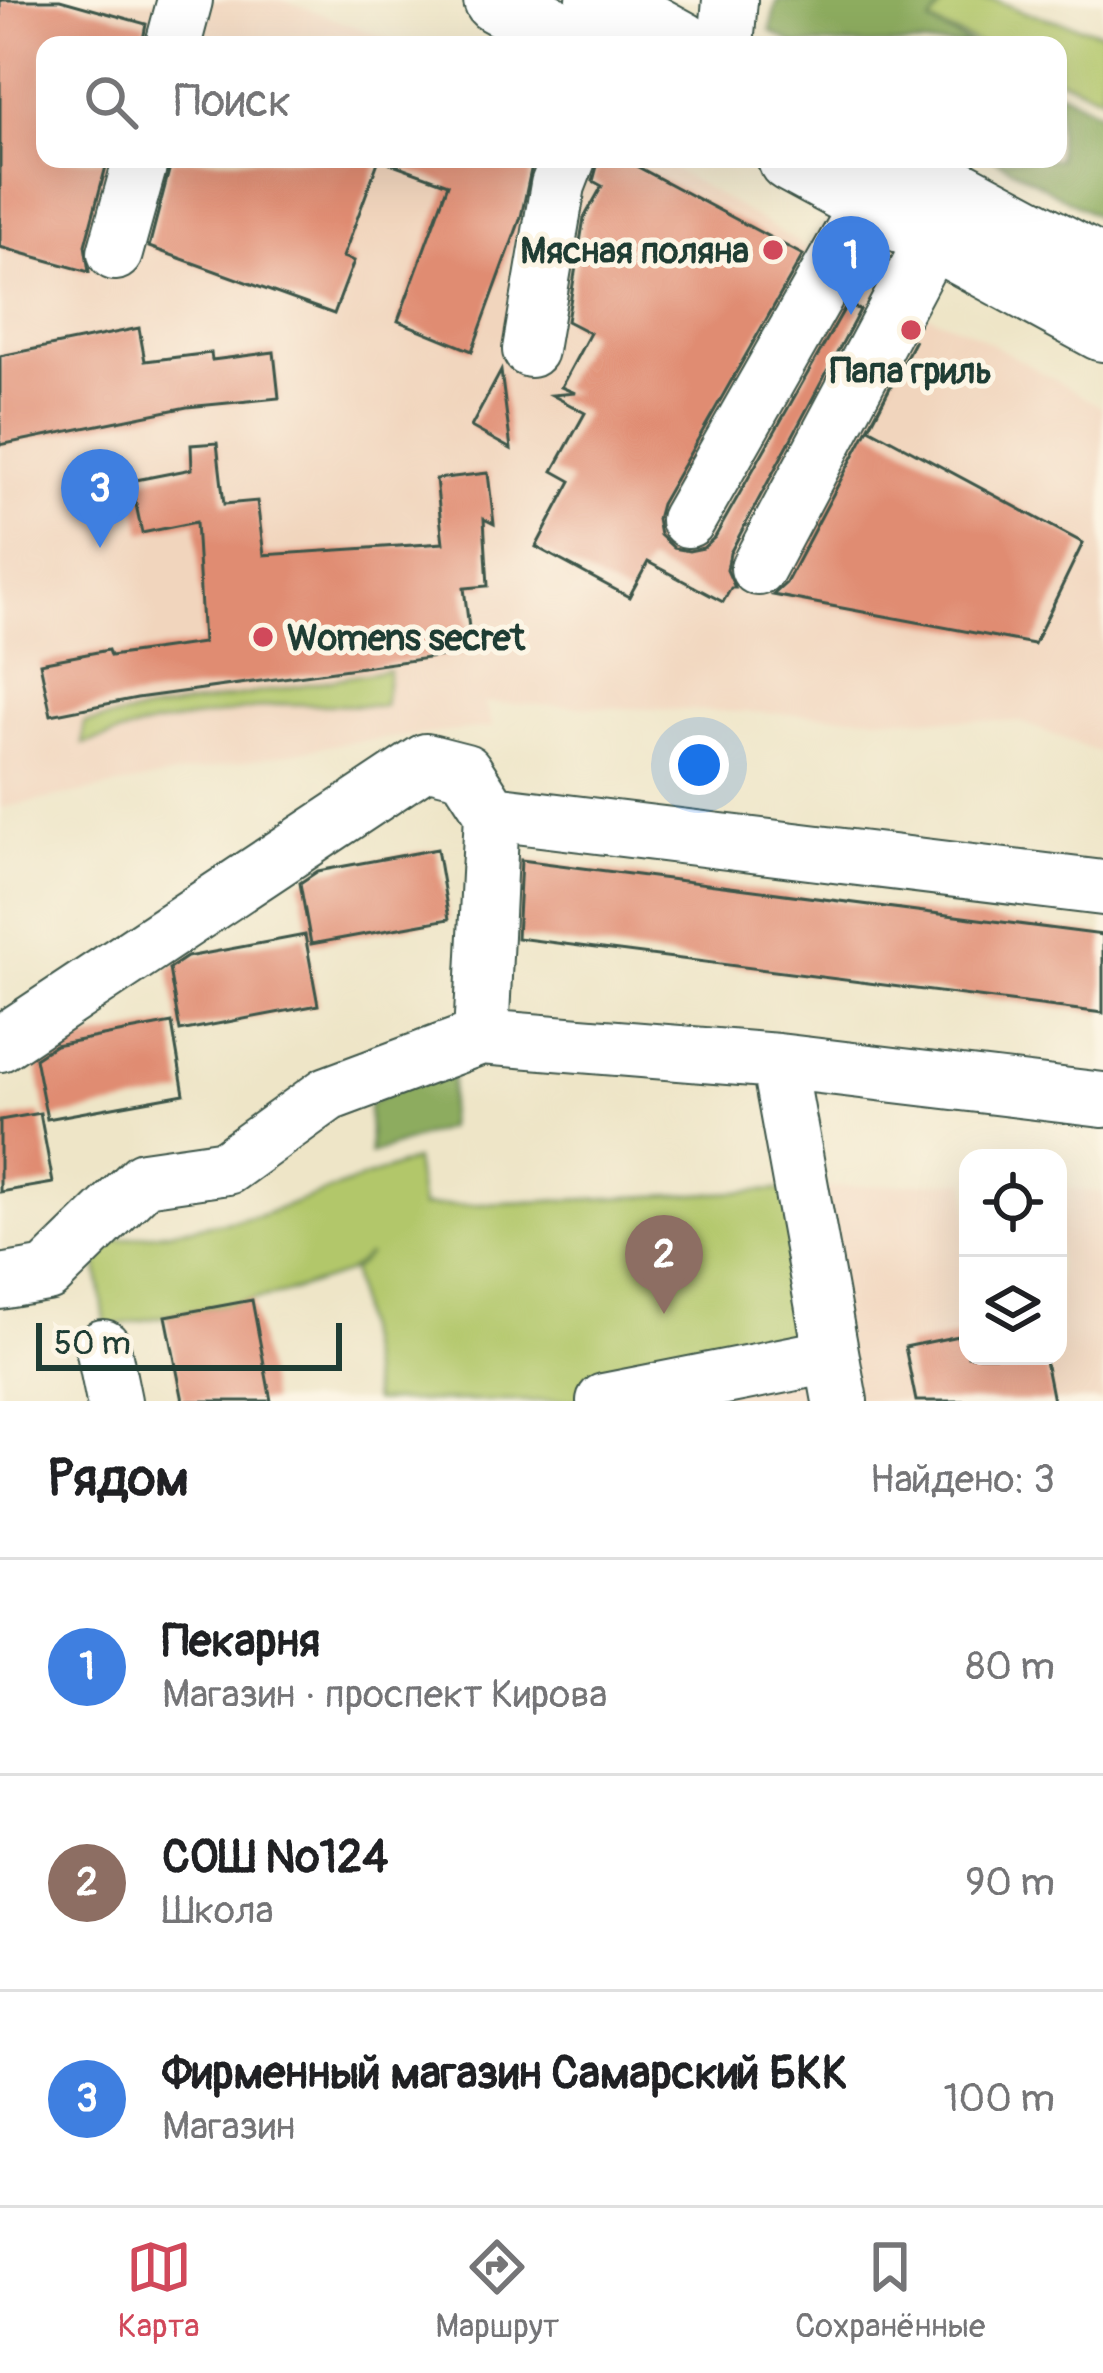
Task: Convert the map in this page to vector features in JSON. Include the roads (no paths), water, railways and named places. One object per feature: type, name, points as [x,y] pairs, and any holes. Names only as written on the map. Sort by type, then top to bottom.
[{"type":"main road","points":[[497,0],[563,36]]},
{"type":"main road","points":[[600,0],[666,36]]},
{"type":"main road","points":[[829,168],[882,180],[1103,271]]},
{"type":"main road","points":[[882,180],[934,237],[1103,328]]},
{"type":"street","points":[[175,36],[185,0]]},
{"type":"street","points":[[727,36],[730,0]]},
{"type":"street","points":[[115,253],[139,168]]},
{"type":"street","points":[[530,350],[565,168]]},
{"type":"street","points":[[688,520],[882,180]]},
{"type":"street","points":[[758,568],[934,237]]},
{"type":"street","points":[[0,1044],[426,761],[465,771],[492,813],[481,1037]]},
{"type":"street","points":[[492,813],[1103,888]]},
{"type":"street","points":[[0,1282],[47,1274],[144,1179],[227,1167],[328,1094],[481,1037],[778,1061],[1103,1100]]},
{"type":"street","points":[[604,1401],[835,1378],[778,1061]]},
{"type":"street","points":[[103,1347],[114,1401]]},
{"type":"place","name":"Мясная поляна","points":[[773,250]]},
{"type":"place","name":"Пекарня","points":[[851,315]]},
{"type":"place","name":"Папа гриль","points":[[911,330]]},
{"type":"place","name":"Фирменный магазин Самарский БКК","points":[[100,548]]},
{"type":"place","name":"Womens secret","points":[[263,637]]},
{"type":"place","name":"СОШ №124","points":[[664,1314]]}]
